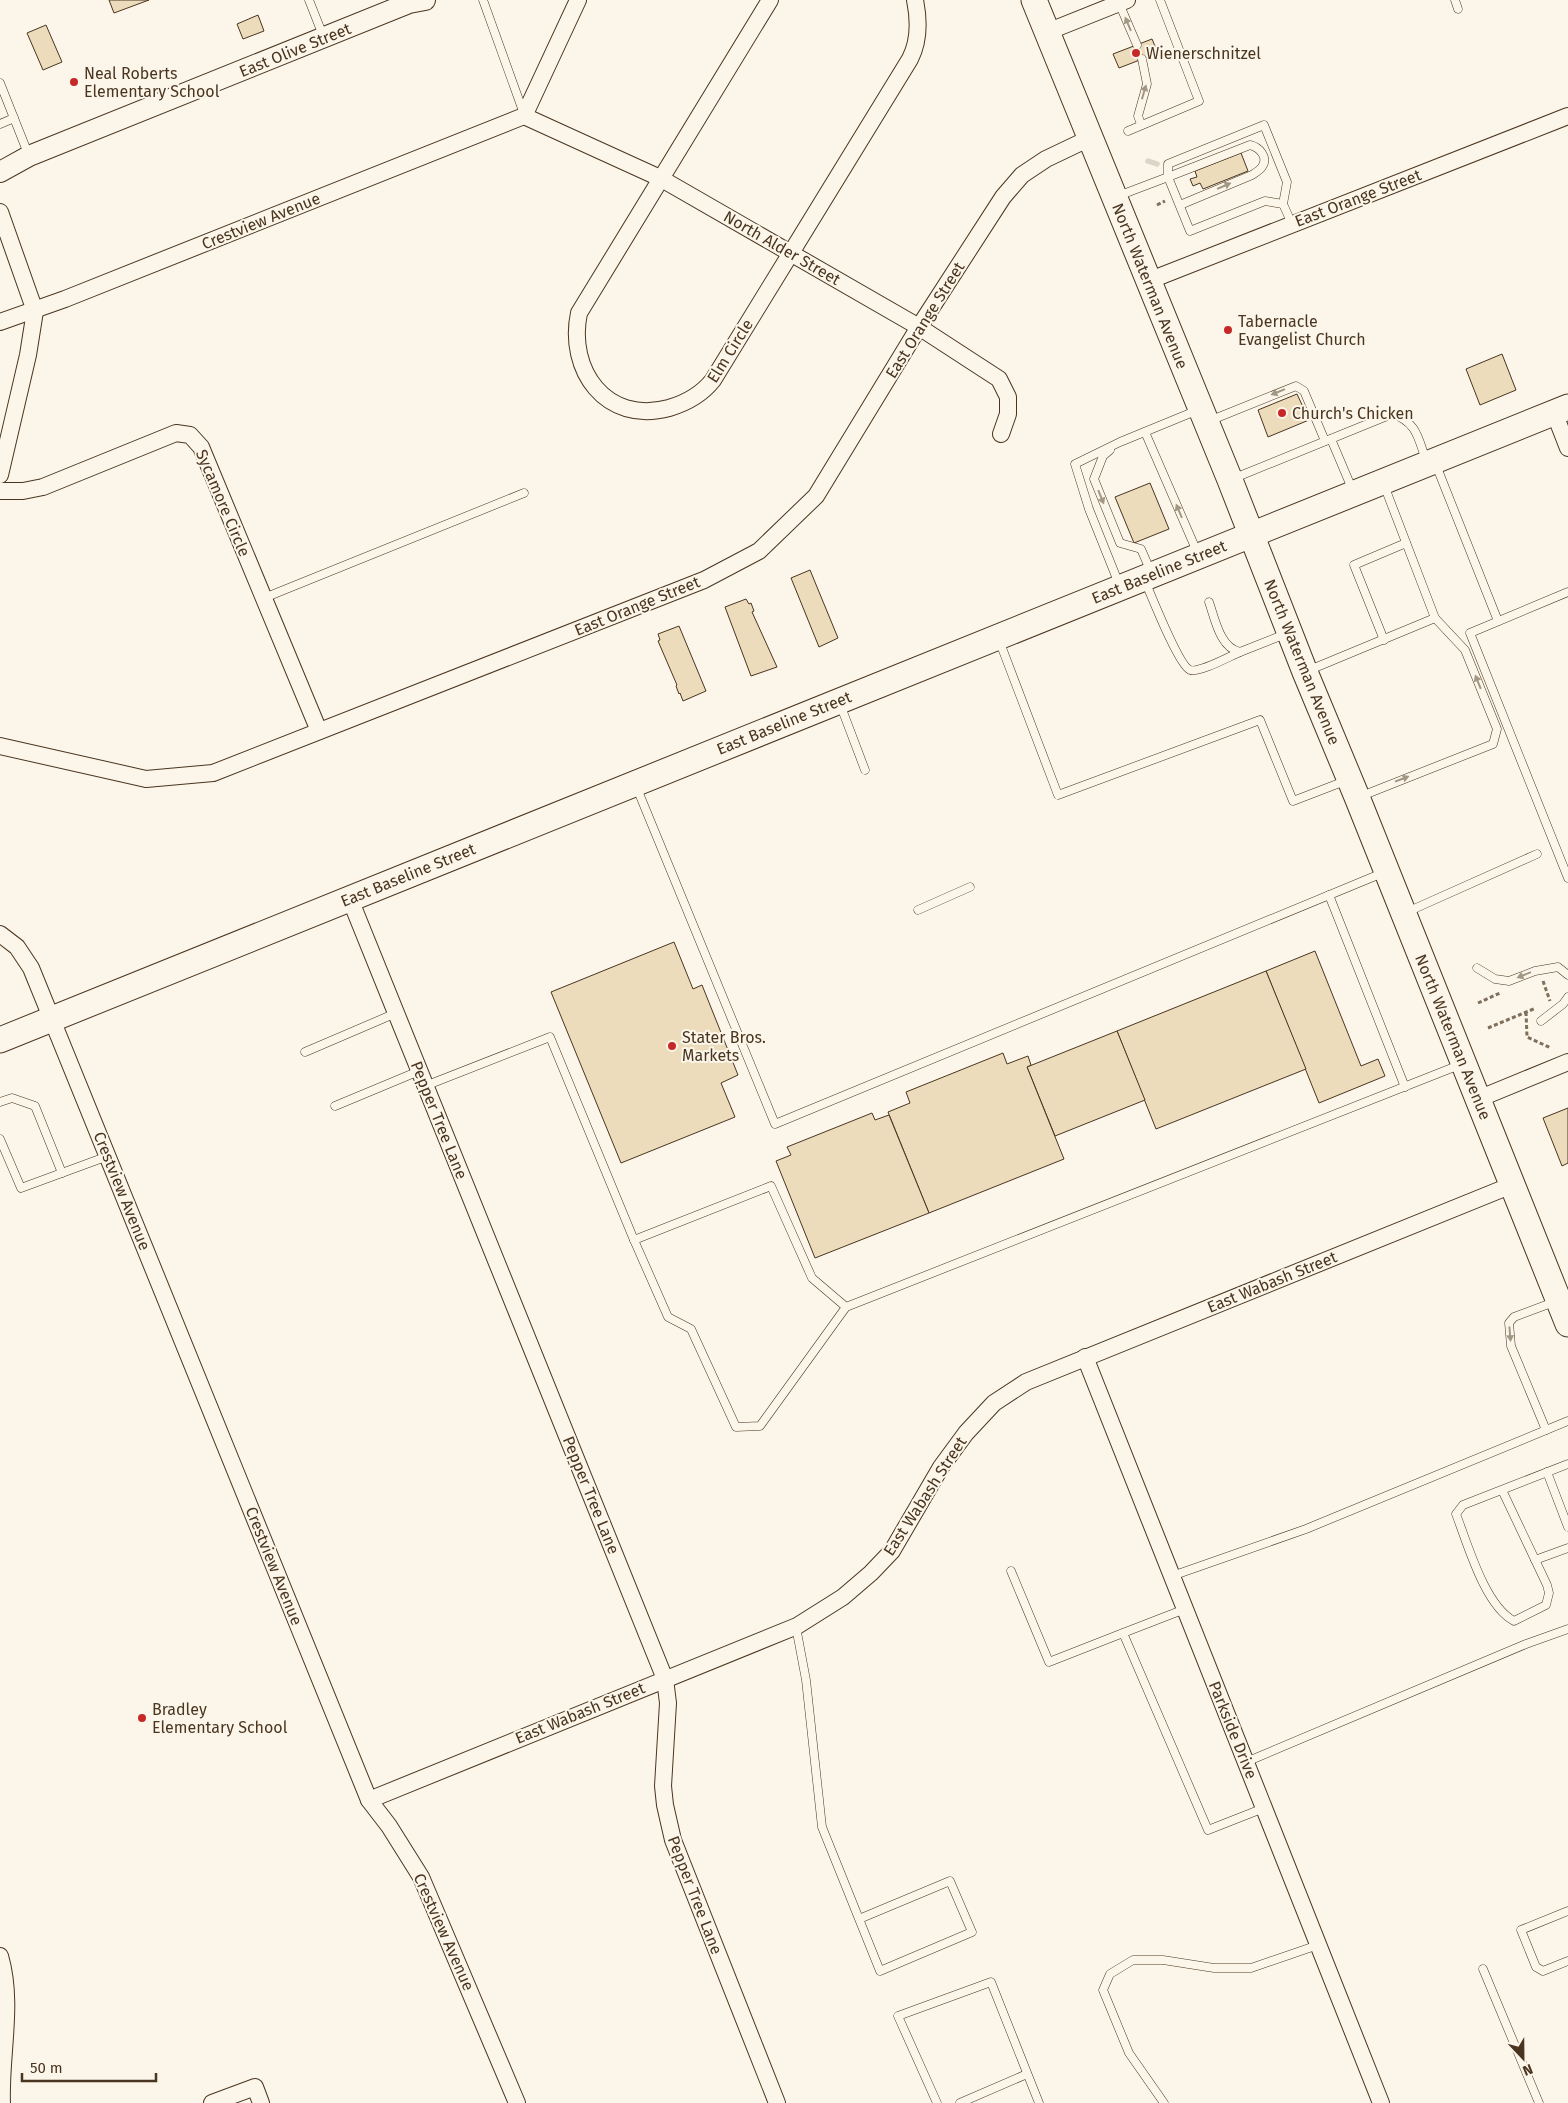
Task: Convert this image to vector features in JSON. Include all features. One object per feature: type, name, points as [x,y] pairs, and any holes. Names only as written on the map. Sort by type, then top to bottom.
[{"type":"main road","name":"North Waterman Avenue","points":[[1034,0],[1230,480],[1289,633],[1568,1324]]},
{"type":"main road","name":"East Baseline Street","points":[[0,1040],[1561,410]]},
{"type":"street","name":"East Olive Street","points":[[0,172],[30,156],[409,3],[425,0]]},
{"type":"street","points":[[524,116],[578,0]]},
{"type":"street","name":"Elm Circle","points":[[770,0],[583,304],[576,325],[577,352],[581,367],[594,387],[614,403],[630,409],[662,410],[689,400],[708,386],[914,52],[918,28],[915,0]]},
{"type":"street","points":[[1047,32],[1123,2]]},
{"type":"street","name":"North Alder Street","points":[[524,116],[660,178],[919,327],[999,380],[1008,397],[1008,414],[1001,434]]},
{"type":"street","name":"Crestview Avenue","points":[[35,311],[524,116]]},
{"type":"street","name":"East Orange Street","points":[[1148,281],[1568,116]]},
{"type":"street","name":"East Orange Street","points":[[0,746],[146,779],[213,773],[704,580],[759,551],[816,496],[919,327],[1003,197],[1022,175],[1046,159],[1090,138]]},
{"type":"street","points":[[0,212],[35,311],[28,355],[0,475]]},
{"type":"street","points":[[0,322],[35,311]]},
{"type":"street","points":[[1561,410],[1568,448]]},
{"type":"street","name":"Sycamore Circle","points":[[0,491],[24,491],[43,487],[176,433],[190,435],[201,446],[318,731]]},
{"type":"street","name":"Pepper Tree Lane","points":[[350,899],[664,1679],[668,1703],[663,1786],[664,1805],[673,1840],[777,2103]]},
{"type":"street","name":"Crestview Avenue","points":[[0,934],[17,947],[31,968],[369,1800],[389,1826],[421,1876],[517,2103]]},
{"type":"street","points":[[1478,1099],[1568,1062]]},
{"type":"street","name":"East Wabash Street","points":[[369,1800],[796,1626],[843,1597],[871,1573],[892,1551],[941,1467],[966,1433],[994,1403],[1026,1382],[1512,1185]]},
{"type":"street","name":"Parkside Drive","points":[[1085,1357],[1381,2103]]},
{"type":"street","points":[[0,1956],[4,1970],[5,2001],[0,2064],[2,2103]]},
{"type":"street","points":[[212,2103],[254,2087],[261,2103]]},
{"type":"lane","points":[[309,0],[324,38]]},
{"type":"lane","points":[[483,0],[524,116]]},
{"type":"lane","points":[[1128,131],[1199,101],[1160,0]]},
{"type":"lane","points":[[1454,0],[1458,9]]},
{"type":"lane","points":[[1123,2],[1137,45]]},
{"type":"lane","points":[[1141,124],[1138,116],[1147,84],[1142,59]]},
{"type":"lane","points":[[0,82],[30,156]]},
{"type":"lane","points":[[0,124],[14,118]]},
{"type":"lane","points":[[1283,204],[1265,201],[1190,231],[1168,177],[1168,164],[1264,125],[1287,182],[1283,204],[1292,224]]},
{"type":"lane","points":[[1114,198],[1250,145],[1256,146],[1263,153],[1265,160],[1262,168],[1180,205]]},
{"type":"lane","points":[[1120,588],[1089,509],[1075,464],[1120,442],[1145,432],[1203,416],[1296,386],[1304,391],[1354,493]]},
{"type":"lane","points":[[1230,480],[1392,414],[1405,418],[1414,428],[1431,462],[1498,622]]},
{"type":"lane","points":[[1145,432],[1199,556]]},
{"type":"lane","points":[[1120,442],[1103,456],[1094,479],[1120,543],[1142,549],[1148,576],[1176,651],[1183,664],[1189,670],[1197,670],[1289,633]]},
{"type":"lane","points":[[997,637],[1058,795],[1260,720],[1293,801],[1353,788],[1492,744],[1497,729],[1465,650],[1435,618],[1383,481]]},
{"type":"lane","points":[[264,598],[524,493]]},
{"type":"lane","points":[[1384,640],[1354,565],[1406,543]]},
{"type":"lane","points":[[1568,592],[1470,633],[1568,878]]},
{"type":"lane","points":[[1209,602],[1221,635],[1228,646],[1234,651],[1240,652]]},
{"type":"lane","points":[[1305,672],[1435,618]]},
{"type":"lane","points":[[839,701],[865,770]]},
{"type":"lane","points":[[635,784],[775,1124],[1387,872]]},
{"type":"lane","points":[[1403,913],[1537,854]]},
{"type":"lane","points":[[918,910],[970,887]]},
{"type":"lane","points":[[1329,895],[1404,1087]]},
{"type":"lane","points":[[1477,968],[1495,979],[1509,981],[1558,966],[1568,975]]},
{"type":"lane","points":[[1540,1021],[1563,1004],[1568,997]]},
{"type":"lane","points":[[305,1052],[396,1013]]},
{"type":"lane","points":[[335,1106],[550,1037],[668,1317],[691,1329],[736,1427],[760,1426],[846,1307],[1464,1064]]},
{"type":"lane","points":[[0,1102],[12,1098],[35,1106],[62,1173]]},
{"type":"lane","points":[[0,1139],[21,1188],[108,1156]]},
{"type":"lane","points":[[634,1240],[771,1186],[812,1278],[846,1307]]},
{"type":"lane","points":[[1546,1430],[1511,1346],[1509,1323],[1514,1317],[1558,1300]]},
{"type":"lane","points":[[1172,1576],[1306,1529],[1568,1421]]},
{"type":"lane","points":[[1502,1490],[1547,1585],[1549,1593],[1546,1605],[1514,1621],[1506,1617],[1488,1595],[1456,1514],[1463,1505],[1568,1464]]},
{"type":"lane","points":[[1547,1472],[1568,1527]]},
{"type":"lane","points":[[1535,1560],[1568,1548]]},
{"type":"lane","points":[[1012,1571],[1049,1662],[1185,1609]]},
{"type":"lane","points":[[796,1626],[806,1680],[822,1827],[859,1919],[880,1971],[972,1932],[950,1881],[859,1919]]},
{"type":"lane","points":[[1246,1762],[1526,1644],[1568,1629]]},
{"type":"lane","points":[[1123,1633],[1208,1830],[1264,1808]]},
{"type":"lane","points":[[1568,1912],[1521,1930],[1536,1967],[1543,1971],[1568,1961]]},
{"type":"lane","points":[[1164,2103],[1129,2053],[1108,2006],[1103,1990],[1110,1974],[1133,1960],[1163,1960],[1214,1968],[1251,1968],[1318,1945]]},
{"type":"lane","points":[[1483,1969],[1539,2103]]},
{"type":"lane","points":[[937,2103],[898,2016],[991,1982],[1040,2103]]},
{"type":"lane","points":[[960,2103],[1028,2074]]},
{"type":"path","points":[[1488,1028],[1550,1002],[1541,976]]},
{"type":"path","points":[[1478,1003],[1507,990]]},
{"type":"path","points":[[1526,1012],[1527,1037],[1551,1048]]},
{"type":"building","points":[[109,0],[149,0],[114,13]]},
{"type":"building","points":[[258,15],[264,31],[243,39],[237,24]]},
{"type":"building","points":[[46,25],[62,62],[43,70],[27,33]]},
{"type":"building","name":"Wienerschnitzel","points":[[1152,39],[1158,53],[1119,68],[1113,54]]},
{"type":"building","points":[[1241,153],[1248,171],[1203,189],[1200,183],[1193,186],[1190,179],[1197,177],[1195,171]]},
{"type":"building","points":[[1502,354],[1516,390],[1480,405],[1466,369]]},
{"type":"building","name":"Church's Chicken","points":[[1297,394],[1309,420],[1268,437],[1258,410]]},
{"type":"building","points":[[1150,483],[1169,529],[1134,543],[1115,497]]},
{"type":"building","points":[[810,570],[838,638],[819,647],[791,578]]},
{"type":"building","points":[[746,599],[749,604],[751,603],[754,611],[752,612],[777,667],[751,676],[725,607]]},
{"type":"building","points":[[679,626],[706,691],[683,701],[658,641],[660,640],[658,634]]},
{"type":"building","points":[[674,942],[693,989],[702,985],[738,1075],[721,1083],[735,1117],[621,1163],[551,992]]},
{"type":"building","points":[[1315,951],[1361,1066],[1378,1059],[1385,1076],[1319,1103],[1266,971]]},
{"type":"building","points":[[1266,971],[1306,1069],[1156,1129],[1117,1031]]},
{"type":"building","points":[[1117,1031],[1145,1100],[1055,1136],[1027,1067]]},
{"type":"building","points":[[1003,1053],[1007,1064],[1028,1056],[1031,1065],[1027,1067],[1064,1159],[929,1213],[888,1112],[910,1103],[906,1092]]},
{"type":"building","points":[[1568,1108],[1568,1163],[1562,1166],[1543,1118]]},
{"type":"building","points":[[872,1113],[875,1120],[889,1115],[929,1213],[815,1258],[776,1161],[791,1155],[787,1147]]},
{"type":"waterway","points":[[1148,161],[1157,164]]},
{"type":"place","name":"Wienerschnitzel","points":[[1136,53]]},
{"type":"place","name":"Neal Roberts Elementary School","points":[[74,82]]},
{"type":"place","name":"Tabernacle Evangelist Church","points":[[1228,330]]},
{"type":"place","name":"Church's Chicken","points":[[1282,413]]},
{"type":"place","name":"Stater Bros. Markets","points":[[672,1046]]},
{"type":"place","name":"Bradley Elementary School","points":[[142,1718]]}]
